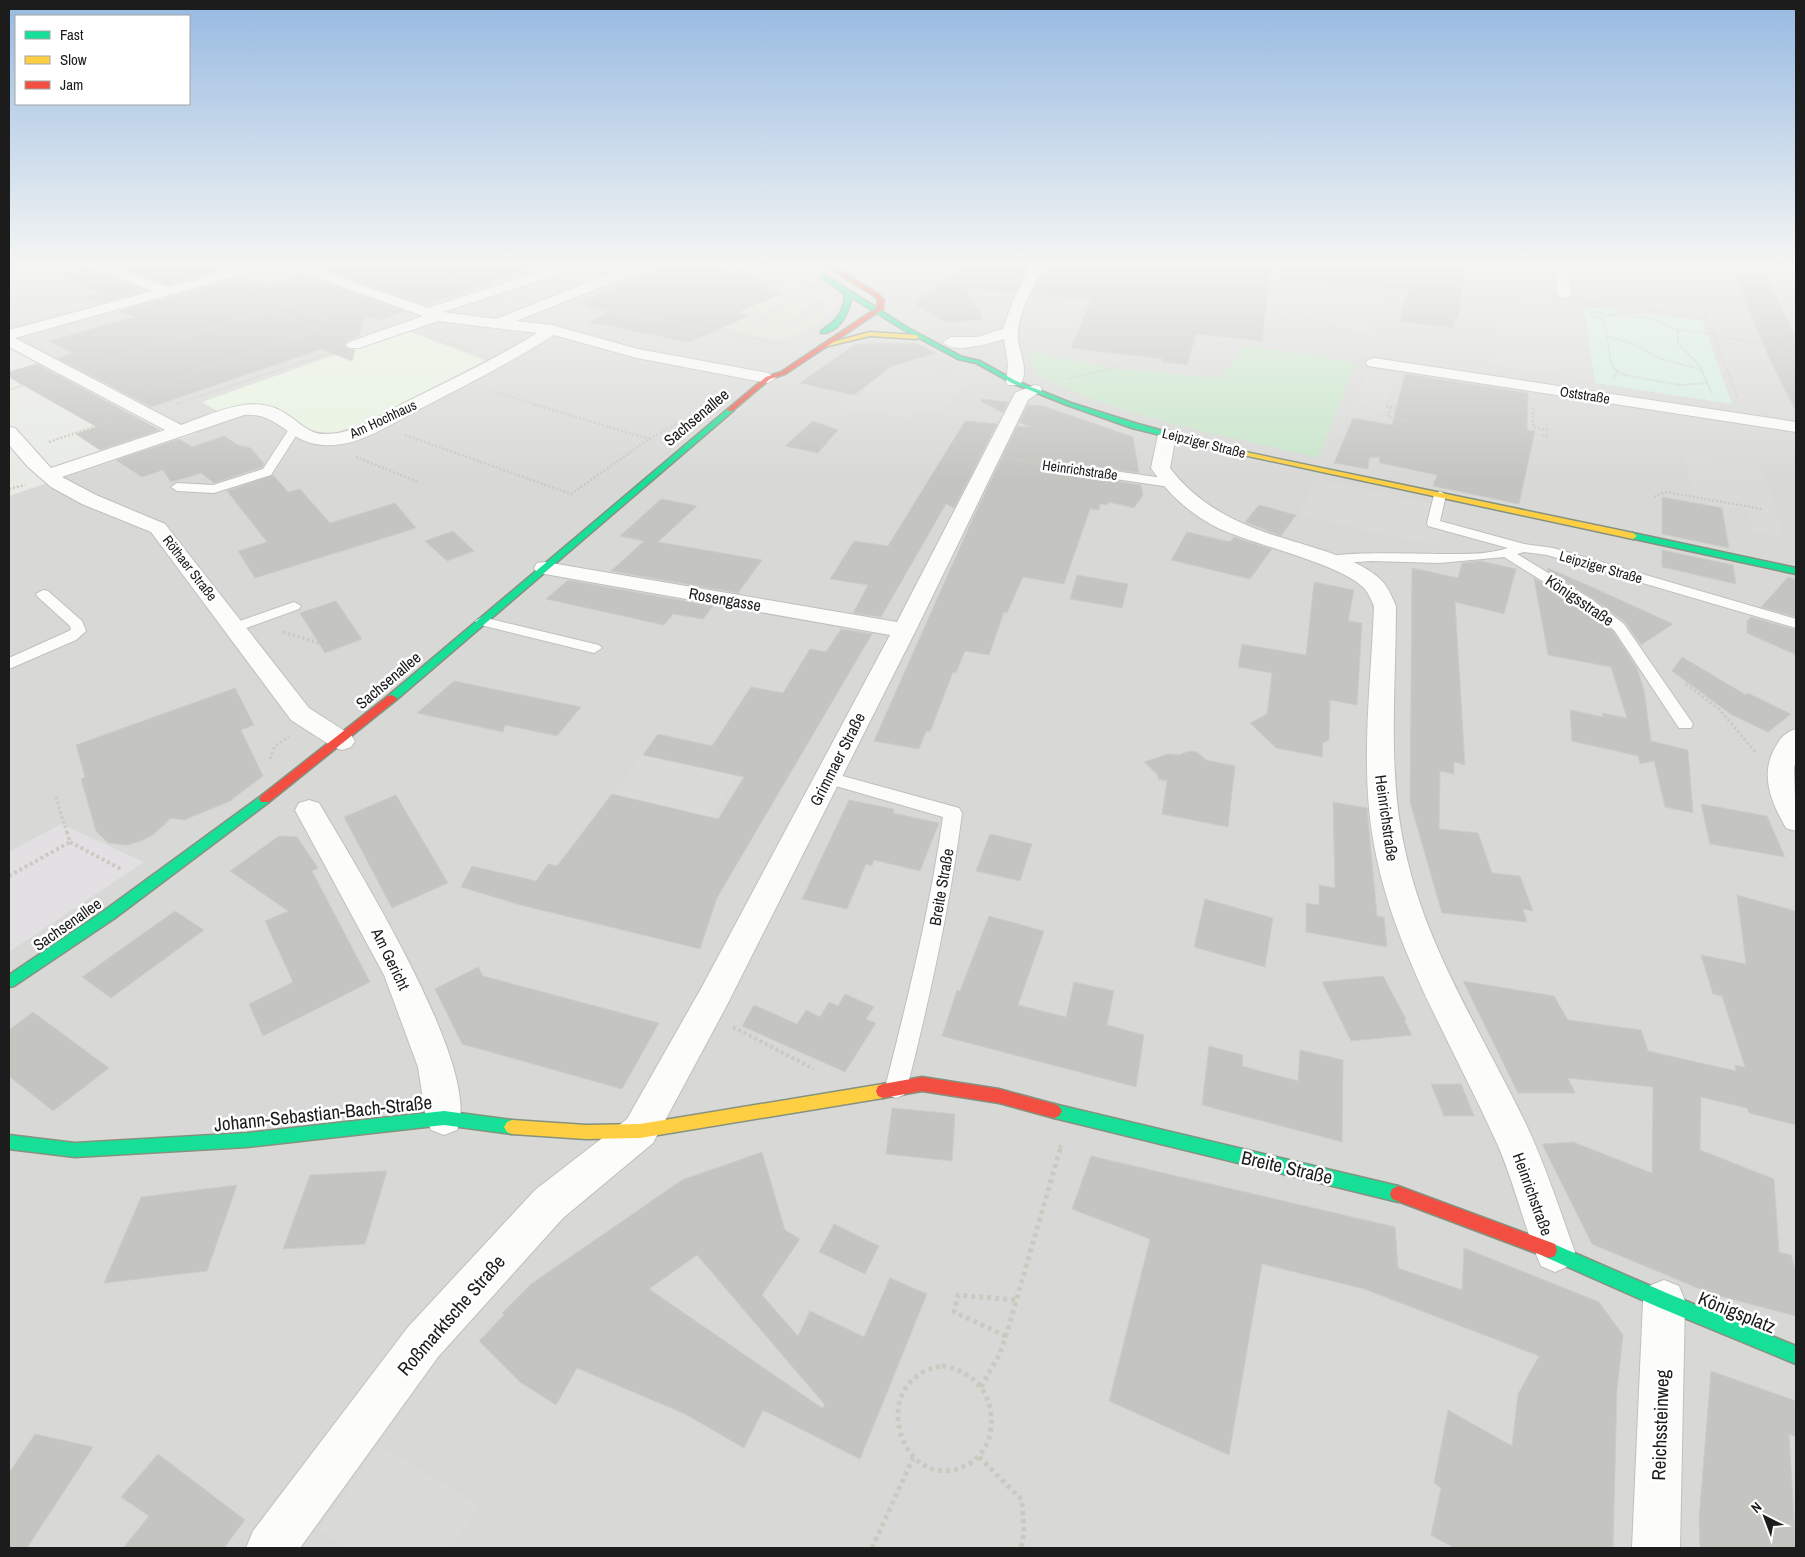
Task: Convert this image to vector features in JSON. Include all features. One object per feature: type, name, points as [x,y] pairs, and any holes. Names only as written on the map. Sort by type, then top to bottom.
[{"type":"street","points":[[354,345],[383,335]]},
{"type":"street","name":"Am Hochhaus","points":[[50,475],[242,410],[258,407],[268,409],[313,440],[341,438],[375,424],[462,382],[544,335]]},
{"type":"street","points":[[569,335],[637,354],[768,378]]},
{"type":"street","name":"Sachsenallee","points":[[9,982],[188,860],[342,741],[768,378],[783,373],[826,335]]},
{"type":"street","name":"Sachsenallee","points":[[820,341],[832,335]]},
{"type":"street","points":[[820,341],[865,335]]},
{"type":"street","points":[[879,335],[922,338]]},
{"type":"street","name":"Leipziger Straße","points":[[917,335],[960,358],[978,362],[1024,386],[1102,416],[1167,435],[1796,571]]},
{"type":"street","name":"Leipziger Straße","points":[[939,335],[973,355],[978,362]]},
{"type":"street","points":[[1012,335],[1016,365],[1024,386]]},
{"type":"street","points":[[951,342],[978,342],[1011,338]]},
{"type":"street","points":[[978,362],[996,356],[1011,338]]},
{"type":"street","points":[[9,341],[180,431]]},
{"type":"street","name":"Sachsenallee","points":[[768,378],[768,372],[782,360]]},
{"type":"street","name":"Oststraße","points":[[1374,363],[1532,387],[1745,415],[1796,427]]},
{"type":"street","name":"Grimmaer Straße","points":[[640,1131],[705,1013],[828,778],[1021,397],[1024,386]]},
{"type":"street","name":"Röthaer Straße","points":[[9,432],[22,451],[65,488],[158,528],[236,627],[300,714],[342,741]]},
{"type":"street","name":"Heinrichstraße","points":[[1167,435],[1160,468],[1170,483],[1190,502],[1224,524],[1273,543],[1328,560],[1370,581],[1379,592],[1385,606],[1380,708],[1380,790],[1390,852],[1427,966],[1512,1137],[1555,1252]]},
{"type":"street","name":"Rosengasse","points":[[545,568],[904,630]]},
{"type":"street","points":[[1796,738],[1782,757],[1778,776],[1796,821]]},
{"type":"street","name":"Am Gericht","points":[[309,810],[400,973],[436,1068],[444,1118]]},
{"type":"street","name":"Breite Straße","points":[[640,1131],[922,1084],[999,1096],[1068,1115],[1395,1192],[1555,1252],[1664,1301]]},
{"type":"street","name":"Johann-Sebastian-Bach-Straße","points":[[9,1142],[76,1150],[247,1140],[444,1118],[530,1129],[586,1132],[640,1131]]},
{"type":"street","name":"Roßmarktsche Straße","points":[[270,1548],[422,1342],[549,1204],[640,1131]]},
{"type":"street","name":"Königsplatz","points":[[1664,1301],[1796,1355]]},
{"type":"street","name":"Reichssteinweg","points":[[1656,1548],[1664,1301]]},
{"type":"lane","points":[[177,487],[214,489],[267,472],[295,428]]},
{"type":"lane","name":"Heinrichstraße","points":[[1065,468],[1170,483]]},
{"type":"lane","name":"Leipziger Straße","points":[[1440,495],[1433,523],[1523,548],[1548,551],[1796,624]]},
{"type":"lane","points":[[1328,560],[1358,556],[1455,560],[1485,558],[1523,548]]},
{"type":"lane","name":"Königsstraße","points":[[1506,553],[1586,602],[1619,627],[1686,724]]},
{"type":"lane","points":[[9,664],[71,637],[79,631],[77,624],[43,594]]},
{"type":"lane","points":[[236,627],[294,606]]},
{"type":"lane","points":[[482,621],[594,648]]},
{"type":"lane","name":"Breite Straße","points":[[828,778],[953,812],[943,886],[919,998],[896,1088]]},
{"type":"path","points":[[67,372],[187,335]]},
{"type":"path","points":[[118,398],[304,335]]},
{"type":"path","points":[[426,335],[501,361]]},
{"type":"path","points":[[735,335],[783,344]]},
{"type":"path","points":[[1678,335],[1678,343],[1691,352],[1703,370],[1715,403],[1745,415]]},
{"type":"path","points":[[1713,335],[1763,343]]},
{"type":"path","points":[[1713,335],[1745,415]]},
{"type":"path","points":[[1703,370],[1662,359],[1633,344],[1606,336],[1611,364],[1624,375],[1680,385],[1708,383]]},
{"type":"path","points":[[179,404],[331,353]]},
{"type":"path","points":[[1060,381],[1117,367],[1121,363]]},
{"type":"path","points":[[1610,384],[1617,371]]},
{"type":"path","points":[[462,382],[649,440]]},
{"type":"path","points":[[1532,387],[1533,427],[1547,430],[1547,437],[1542,436]]},
{"type":"path","points":[[1386,406],[1397,408]]},
{"type":"path","points":[[1390,407],[1388,417],[1409,421],[1410,419]]},
{"type":"path","points":[[22,451],[92,426],[146,412]]},
{"type":"path","points":[[375,424],[571,494],[680,421]]},
{"type":"path","points":[[341,438],[346,453],[418,482]]},
{"type":"path","name":"Heinrichstraße","points":[[991,456],[1065,468]]},
{"type":"path","points":[[1654,497],[1666,492],[1762,509]]},
{"type":"path","points":[[1684,683],[1719,709],[1734,729]]},
{"type":"path","points":[[56,797],[70,842],[151,885]]},
{"type":"path","points":[[9,876],[70,842]]},
{"type":"path","points":[[705,1013],[862,1093]]},
{"type":"path","points":[[981,1386],[999,1356],[1006,1336],[1068,1115]]},
{"type":"path","points":[[1006,1336],[954,1312],[958,1295],[1016,1300]]},
{"type":"path","points":[[942,1366],[961,1370],[981,1386],[987,1398],[992,1424],[989,1439],[979,1456],[966,1466],[945,1472],[925,1467],[913,1458],[904,1446],[899,1432],[897,1417],[899,1401],[908,1384],[924,1371],[942,1366]]},
{"type":"path","points":[[979,1456],[1022,1500],[1024,1533],[1021,1548]]},
{"type":"path","points":[[872,1548],[913,1458]]},
{"type":"shaded area","points":[[9,335],[1796,335],[1796,1548],[9,1548],[9,496],[197,433],[109,385],[9,337]]},
{"type":"shaded area","points":[[392,335],[417,335],[490,362],[369,421],[334,433],[312,431],[266,405],[242,406],[217,411],[202,402]]},
{"type":"shaded area","points":[[750,335],[795,335],[785,340]]},
{"type":"shaded area","points":[[1495,335],[1584,335],[1589,380],[1491,365]]},
{"type":"shaded area","points":[[1588,335],[1707,335],[1732,404],[1595,383]]},
{"type":"shaded area","points":[[896,361],[903,365],[908,364],[939,380],[967,371],[985,381],[966,386],[937,411],[922,409],[913,417],[893,416],[873,410],[836,408],[853,396],[859,397],[867,389],[861,388]]},
{"type":"shaded area","points":[[1367,370],[1393,374],[1385,410],[1357,406]]},
{"type":"shaded area","points":[[1685,456],[1764,469],[1783,537],[1754,532],[1749,510],[1692,499]]},
{"type":"shaded area","points":[[1315,479],[1449,507],[1439,546],[1299,515]]},
{"type":"shaded area","points":[[643,755],[737,775],[711,817],[612,794]]},
{"type":"shaded area","points":[[61,824],[144,862],[9,952],[9,852]]},
{"type":"shaded area","points":[[379,1445],[479,1505],[452,1548],[348,1548],[319,1530]]},
{"type":"green space","points":[[1243,347],[1310,354],[1355,364],[1318,458],[1176,424],[1106,404],[1039,376],[1034,371],[1032,350],[1055,357],[1102,366],[1222,378]]},
{"type":"building","points":[[72,335],[359,335],[348,340],[344,345],[348,349],[355,350],[352,361],[322,349],[151,407],[57,358],[73,353],[49,341]]},
{"type":"building","points":[[652,335],[706,335],[689,342]]},
{"type":"building","points":[[1077,335],[1196,335],[1187,365],[1162,362],[1163,359],[1071,348]]},
{"type":"building","points":[[1202,335],[1263,335],[1262,341]]},
{"type":"building","points":[[1759,335],[1794,335],[1796,338],[1796,412]]},
{"type":"building","points":[[916,343],[936,353],[892,366],[854,395],[800,383],[854,345]]},
{"type":"building","points":[[37,364],[160,430],[100,450],[76,434],[97,427],[9,377],[9,372]]},
{"type":"building","points":[[1405,374],[1528,393],[1527,430],[1535,431],[1519,504],[1433,486],[1437,475],[1380,463],[1379,457],[1369,458],[1368,469],[1334,463],[1353,418],[1392,425]]},
{"type":"building","points":[[982,399],[1008,402],[1003,413],[981,401]]},
{"type":"building","points":[[1028,405],[1043,406],[1133,437],[1139,473],[1065,462],[1059,464],[1057,469],[1061,473],[1141,485],[1143,495],[1134,508],[1109,502],[1107,505],[1100,504],[1099,510],[1090,509],[1064,584],[1023,577],[1007,613],[1004,612],[989,655],[965,651],[956,673],[953,672],[930,732],[926,731],[919,749],[874,741],[973,518],[1017,426],[1030,427],[1019,422]]},
{"type":"building","points":[[813,421],[838,430],[818,453],[785,446]]},
{"type":"building","points":[[965,421],[997,424],[954,508],[946,504],[881,617],[853,613],[868,585],[830,579],[854,541],[888,546]]},
{"type":"building","points":[[224,436],[238,445],[251,448],[264,464],[262,467],[214,483],[201,473],[171,482],[163,470],[142,477],[116,460],[179,439],[192,447]]},
{"type":"building","points":[[273,475],[288,492],[300,489],[330,523],[395,503],[416,528],[255,578],[238,551],[267,542],[227,491]]},
{"type":"building","points":[[1662,497],[1722,508],[1729,548],[1662,534]]},
{"type":"building","points":[[661,499],[697,506],[658,542],[762,560],[738,593],[611,571],[644,541],[620,536]]},
{"type":"building","points":[[1259,505],[1296,515],[1281,536],[1245,522]]},
{"type":"building","points":[[453,531],[474,551],[447,561],[425,541]]},
{"type":"building","points":[[1187,532],[1230,542],[1234,537],[1272,549],[1250,579],[1171,560]]},
{"type":"building","points":[[1662,550],[1733,565],[1736,584],[1662,567]]},
{"type":"building","points":[[1481,561],[1516,569],[1504,614],[1455,602],[1465,765],[1454,762],[1454,774],[1440,771],[1439,829],[1478,833],[1492,873],[1520,876],[1533,911],[1523,909],[1527,922],[1442,913],[1410,802],[1412,568],[1458,578],[1462,563]]},
{"type":"building","points":[[1548,568],[1673,624],[1641,645],[1625,622],[1592,598],[1547,570]]},
{"type":"building","points":[[1077,575],[1128,584],[1122,608],[1070,599]]},
{"type":"building","points":[[1788,577],[1796,579],[1796,617],[1761,607]]},
{"type":"building","points":[[1534,578],[1580,607],[1613,631],[1637,668],[1644,691],[1651,741],[1688,750],[1693,813],[1665,807],[1654,761],[1640,764],[1638,756],[1572,741],[1570,710],[1603,717],[1602,713],[1627,718],[1611,667],[1548,655]]},
{"type":"building","points":[[568,580],[713,606],[703,619],[673,614],[664,625],[546,599]]},
{"type":"building","points":[[1314,582],[1354,590],[1348,621],[1362,623],[1357,705],[1330,700],[1329,740],[1323,743],[1322,757],[1276,748],[1250,723],[1267,714],[1272,673],[1238,667],[1242,644],[1306,655]]},
{"type":"building","points":[[336,601],[362,639],[325,653],[300,613]]},
{"type":"building","points":[[1751,617],[1796,630],[1796,655],[1747,633],[1747,621]]},
{"type":"building","points":[[841,629],[872,634],[717,898],[700,949],[517,904],[461,887],[472,866],[536,881],[548,864],[557,866],[612,794],[718,819],[744,777],[643,755],[658,734],[712,746],[751,687],[783,693],[810,649],[826,652]]},
{"type":"building","points":[[1682,657],[1746,695],[1748,693],[1791,714],[1768,732],[1732,715],[1672,671]]},
{"type":"building","points":[[454,681],[581,707],[557,736],[505,725],[503,732],[417,713]]},
{"type":"building","points":[[235,688],[254,725],[241,730],[263,776],[230,801],[184,820],[171,818],[153,835],[141,841],[127,845],[108,843],[96,831],[81,779],[85,777],[76,745]]},
{"type":"building","points":[[1189,751],[1197,752],[1206,760],[1235,766],[1228,827],[1162,814],[1167,781],[1158,779],[1158,775],[1144,762],[1168,754],[1179,755]]},
{"type":"building","points":[[396,795],[448,883],[392,908],[344,817]]},
{"type":"building","points":[[849,800],[894,809],[893,813],[939,823],[920,871],[874,860],[872,866],[866,864],[847,909],[802,899]]},
{"type":"building","points":[[1333,802],[1367,808],[1377,916],[1384,917],[1387,947],[1306,932],[1306,903],[1319,905],[1319,885],[1335,888]]},
{"type":"building","points":[[1701,804],[1767,816],[1785,857],[1710,844]]},
{"type":"building","points":[[990,834],[1032,844],[1020,881],[976,871]]},
{"type":"building","points":[[279,836],[297,837],[318,868],[312,871],[370,982],[263,1036],[249,1004],[293,982],[265,921],[288,911],[230,871]]},
{"type":"building","points":[[1737,895],[1796,911],[1796,1125],[1749,1113],[1747,1108],[1701,1097],[1700,1150],[1774,1179],[1779,1252],[1791,1255],[1796,1272],[1796,1316],[1712,1294],[1592,1244],[1542,1144],[1573,1142],[1652,1173],[1653,1087],[1568,1078],[1575,1093],[1518,1093],[1463,981],[1554,996],[1568,1020],[1641,1030],[1648,1051],[1736,1071],[1735,1065],[1745,1067],[1722,996],[1713,994],[1701,955],[1746,964]]},
{"type":"building","points":[[1205,899],[1273,918],[1265,967],[1194,947]]},
{"type":"building","points":[[175,911],[204,930],[111,998],[82,977]]},
{"type":"building","points":[[989,916],[1044,931],[1018,1005],[1066,1017],[1074,982],[1114,991],[1107,1025],[1144,1035],[1136,1087],[942,1036],[957,990],[960,991]]},
{"type":"building","points":[[478,967],[483,976],[659,1023],[622,1089],[462,1044],[435,989]]},
{"type":"building","points":[[1383,976],[1406,1019],[1404,1020],[1412,1035],[1351,1041],[1322,982]]},
{"type":"building","points":[[845,994],[874,1007],[866,1019],[876,1023],[845,1072],[742,1026],[754,1005],[797,1024],[806,1010],[820,1017],[829,1002],[838,1006]]},
{"type":"building","points":[[33,1012],[109,1068],[53,1111],[9,1076],[9,1030]]},
{"type":"building","points":[[1209,1046],[1243,1055],[1242,1066],[1298,1081],[1300,1050],[1343,1060],[1342,1142],[1202,1105]]},
{"type":"building","points":[[1431,1084],[1461,1084],[1474,1116],[1444,1116]]},
{"type":"building","points":[[892,1108],[955,1114],[952,1161],[886,1154]]},
{"type":"building","points":[[762,1152],[785,1230],[800,1239],[762,1295],[798,1336],[810,1311],[864,1337],[890,1278],[927,1294],[860,1459],[763,1410],[744,1448],[685,1414],[577,1368],[556,1405],[520,1382],[479,1341],[504,1315],[502,1313],[531,1284],[682,1180]],"holes":[[[697,1255],[825,1405],[822,1408],[649,1289]]]},
{"type":"building","points":[[1091,1156],[1395,1227],[1398,1268],[1462,1290],[1464,1248],[1599,1302],[1623,1335],[1617,1390],[1613,1548],[1454,1548],[1431,1535],[1441,1488],[1434,1483],[1448,1410],[1512,1446],[1518,1394],[1539,1356],[1364,1289],[1262,1264],[1229,1455],[1109,1401],[1150,1239],[1072,1209]]},
{"type":"building","points":[[387,1171],[365,1244],[283,1249],[310,1175]]},
{"type":"building","points":[[237,1185],[207,1271],[104,1283],[141,1197]]},
{"type":"building","points":[[834,1224],[879,1246],[865,1274],[819,1252]]},
{"type":"building","points":[[1711,1371],[1796,1401],[1796,1437],[1789,1434],[1796,1548],[1700,1548],[1699,1519]]},
{"type":"building","points":[[35,1434],[93,1447],[27,1548],[9,1548],[9,1473]]},
{"type":"building","points":[[158,1454],[245,1520],[224,1548],[123,1548],[149,1516],[121,1497]]},
{"type":"traffic: fast","points":[[917,335],[960,358],[978,362],[1014,382],[1069,404],[1135,426],[1229,450]]},
{"type":"traffic: fast","points":[[392,698],[730,410]]},
{"type":"traffic: fast","points":[[1633,536],[1796,571]]},
{"type":"traffic: fast","points":[[9,982],[110,914],[265,799]]},
{"type":"traffic: fast","points":[[1054,1111],[1398,1194]]},
{"type":"traffic: fast","points":[[9,1142],[75,1150],[247,1140],[444,1118],[512,1127]]},
{"type":"traffic: fast","points":[[1549,1250],[1664,1301],[1796,1355]]},
{"type":"traffic: slow","points":[[824,345],[867,335]]},
{"type":"traffic: slow","points":[[880,335],[916,337]]},
{"type":"traffic: slow","points":[[1229,450],[1633,536]]},
{"type":"traffic: slow","points":[[512,1127],[586,1132],[640,1131],[883,1091]]},
{"type":"traffic: jam","points":[[730,410],[768,378],[783,373],[841,335]]},
{"type":"traffic: jam","points":[[265,799],[392,698]]},
{"type":"traffic: jam","points":[[883,1091],[922,1084],[999,1096],[1054,1111]]},
{"type":"traffic: jam","points":[[1398,1194],[1549,1250]]}]
